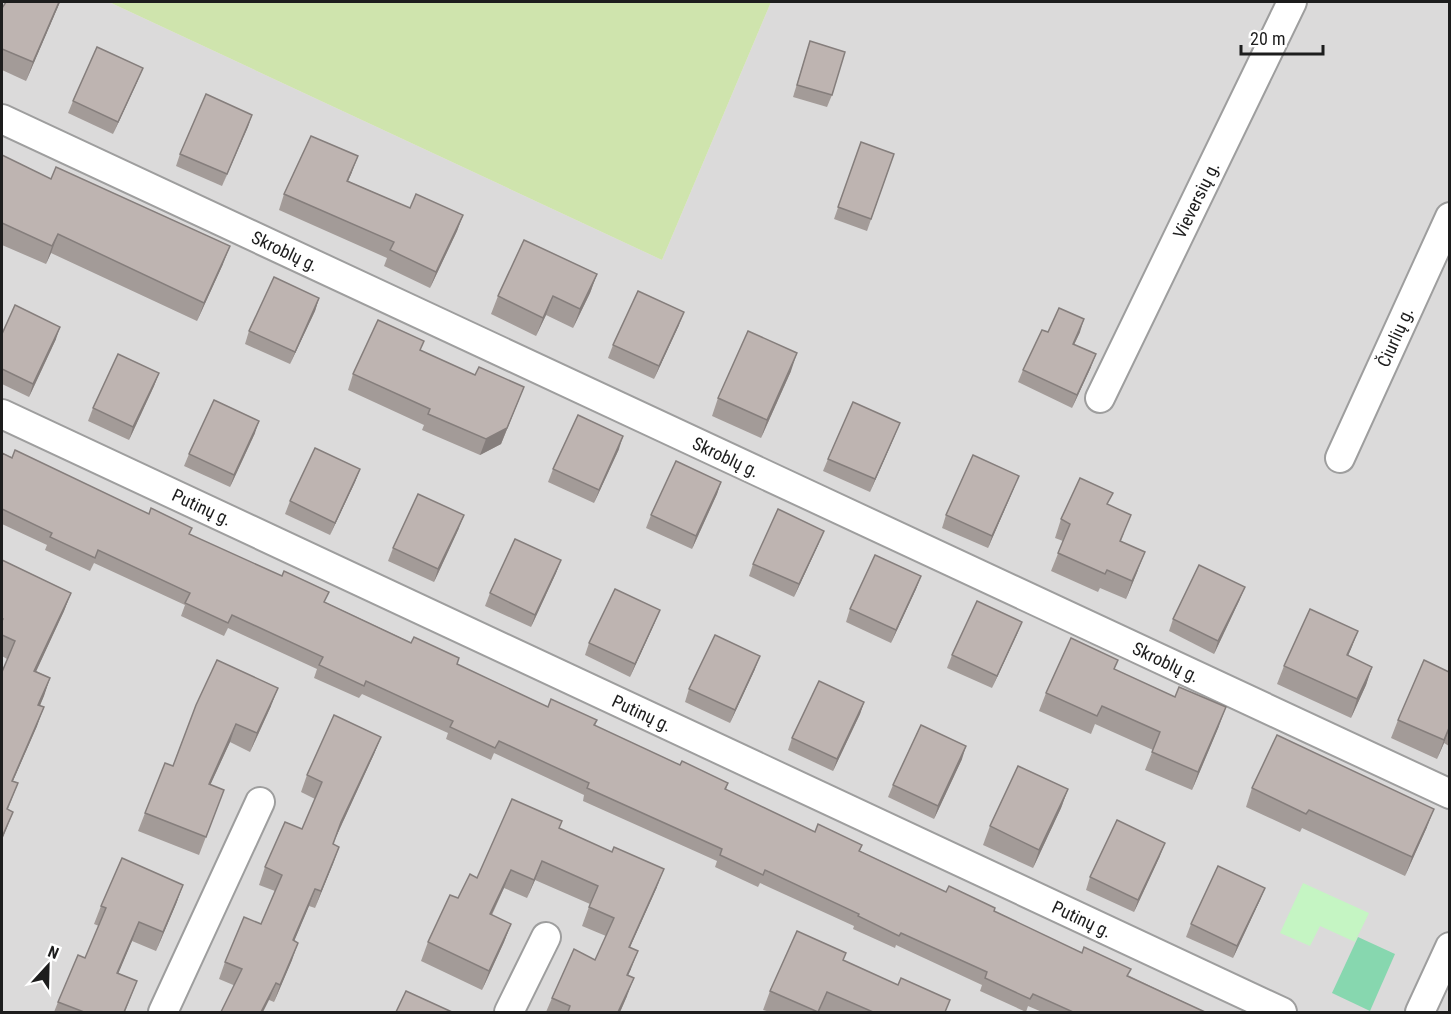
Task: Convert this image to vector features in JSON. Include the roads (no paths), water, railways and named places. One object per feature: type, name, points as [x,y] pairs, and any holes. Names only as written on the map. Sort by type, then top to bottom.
[{"type":"street","name":"Vieversių g.","points":[[1100,398],[1292,2]]},
{"type":"street","name":"Skroblų g.","points":[[2,119],[1449,794]]},
{"type":"street","name":"Čiurlių g.","points":[[1340,458],[1449,217]]},
{"type":"street","name":"Putinų g.","points":[[2,414],[1282,1012]]},
{"type":"street","points":[[163,1012],[260,802]]},
{"type":"street","points":[[509,1012],[546,937]]},
{"type":"street","points":[[1420,1012],[1449,947]]}]
